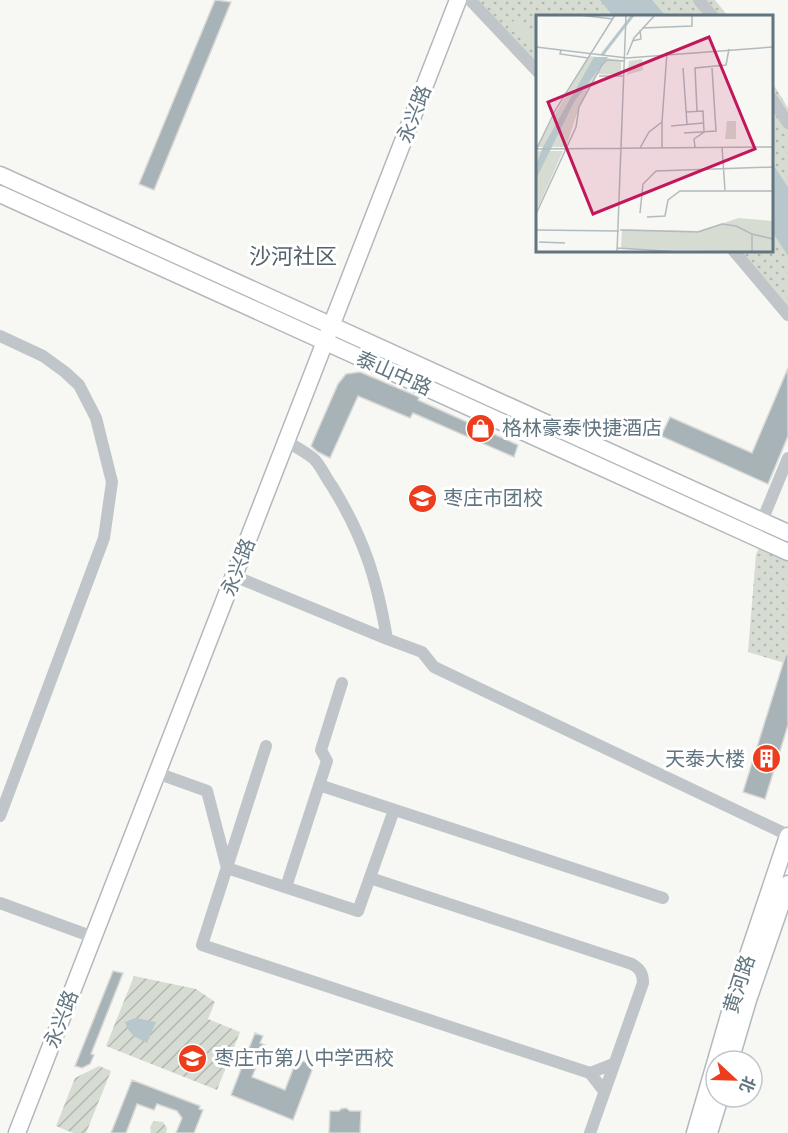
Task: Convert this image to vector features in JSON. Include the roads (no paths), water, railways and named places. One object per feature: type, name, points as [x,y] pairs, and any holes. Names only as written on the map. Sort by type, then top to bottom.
[{"type":"main road","name":"永兴路","points":[[17,1133],[458,0]]},
{"type":"main road","name":"泰山中路","points":[[0,175],[788,533]]},
{"type":"main road","name":"泰山中路","points":[[0,194],[788,552]]},
{"type":"main road","name":"黄河路","points":[[695,1133],[737,988],[788,836]]},
{"type":"main road","name":"黄河路","points":[[734,1049],[788,884]]},
{"type":"main road","points":[[709,1133],[716,1109]]},
{"type":"street","points":[[470,0],[536,71]]},
{"type":"street","points":[[699,0],[711,15]]},
{"type":"street","points":[[773,102],[788,123]]},
{"type":"street","points":[[734,252],[788,315]]},
{"type":"street","points":[[0,336],[43,356],[79,385],[96,418],[112,482],[104,538],[0,816]]},
{"type":"street","points":[[286,441],[315,460],[359,536],[371,565],[380,598],[387,639]]},
{"type":"street","points":[[762,521],[788,458]]},
{"type":"street","points":[[234,576],[422,652],[435,667],[788,836]]},
{"type":"street","points":[[285,888],[327,761],[321,750],[342,683]]},
{"type":"street","points":[[266,746],[202,945],[590,1073],[604,1092]]},
{"type":"street","points":[[157,773],[207,791],[226,868]]},
{"type":"street","points":[[319,785],[663,898]]},
{"type":"street","points":[[226,868],[358,911],[394,810]]},
{"type":"street","points":[[370,878],[632,964],[639,969],[643,975],[643,983],[590,1133]]},
{"type":"street","points":[[0,903],[93,937]]},
{"type":"street","points":[[590,1073],[613,1064]]},
{"type":"place","name":"格林豪泰快捷酒店","points":[[481,428]]},
{"type":"place","name":"枣庄市团校","points":[[422,498]]},
{"type":"place","name":"天泰大楼","points":[[766,759]]},
{"type":"place","name":"枣庄市第八中学西校","points":[[193,1058]]},
{"type":"district","name":"沙河社区","points":[[293,256]]}]
